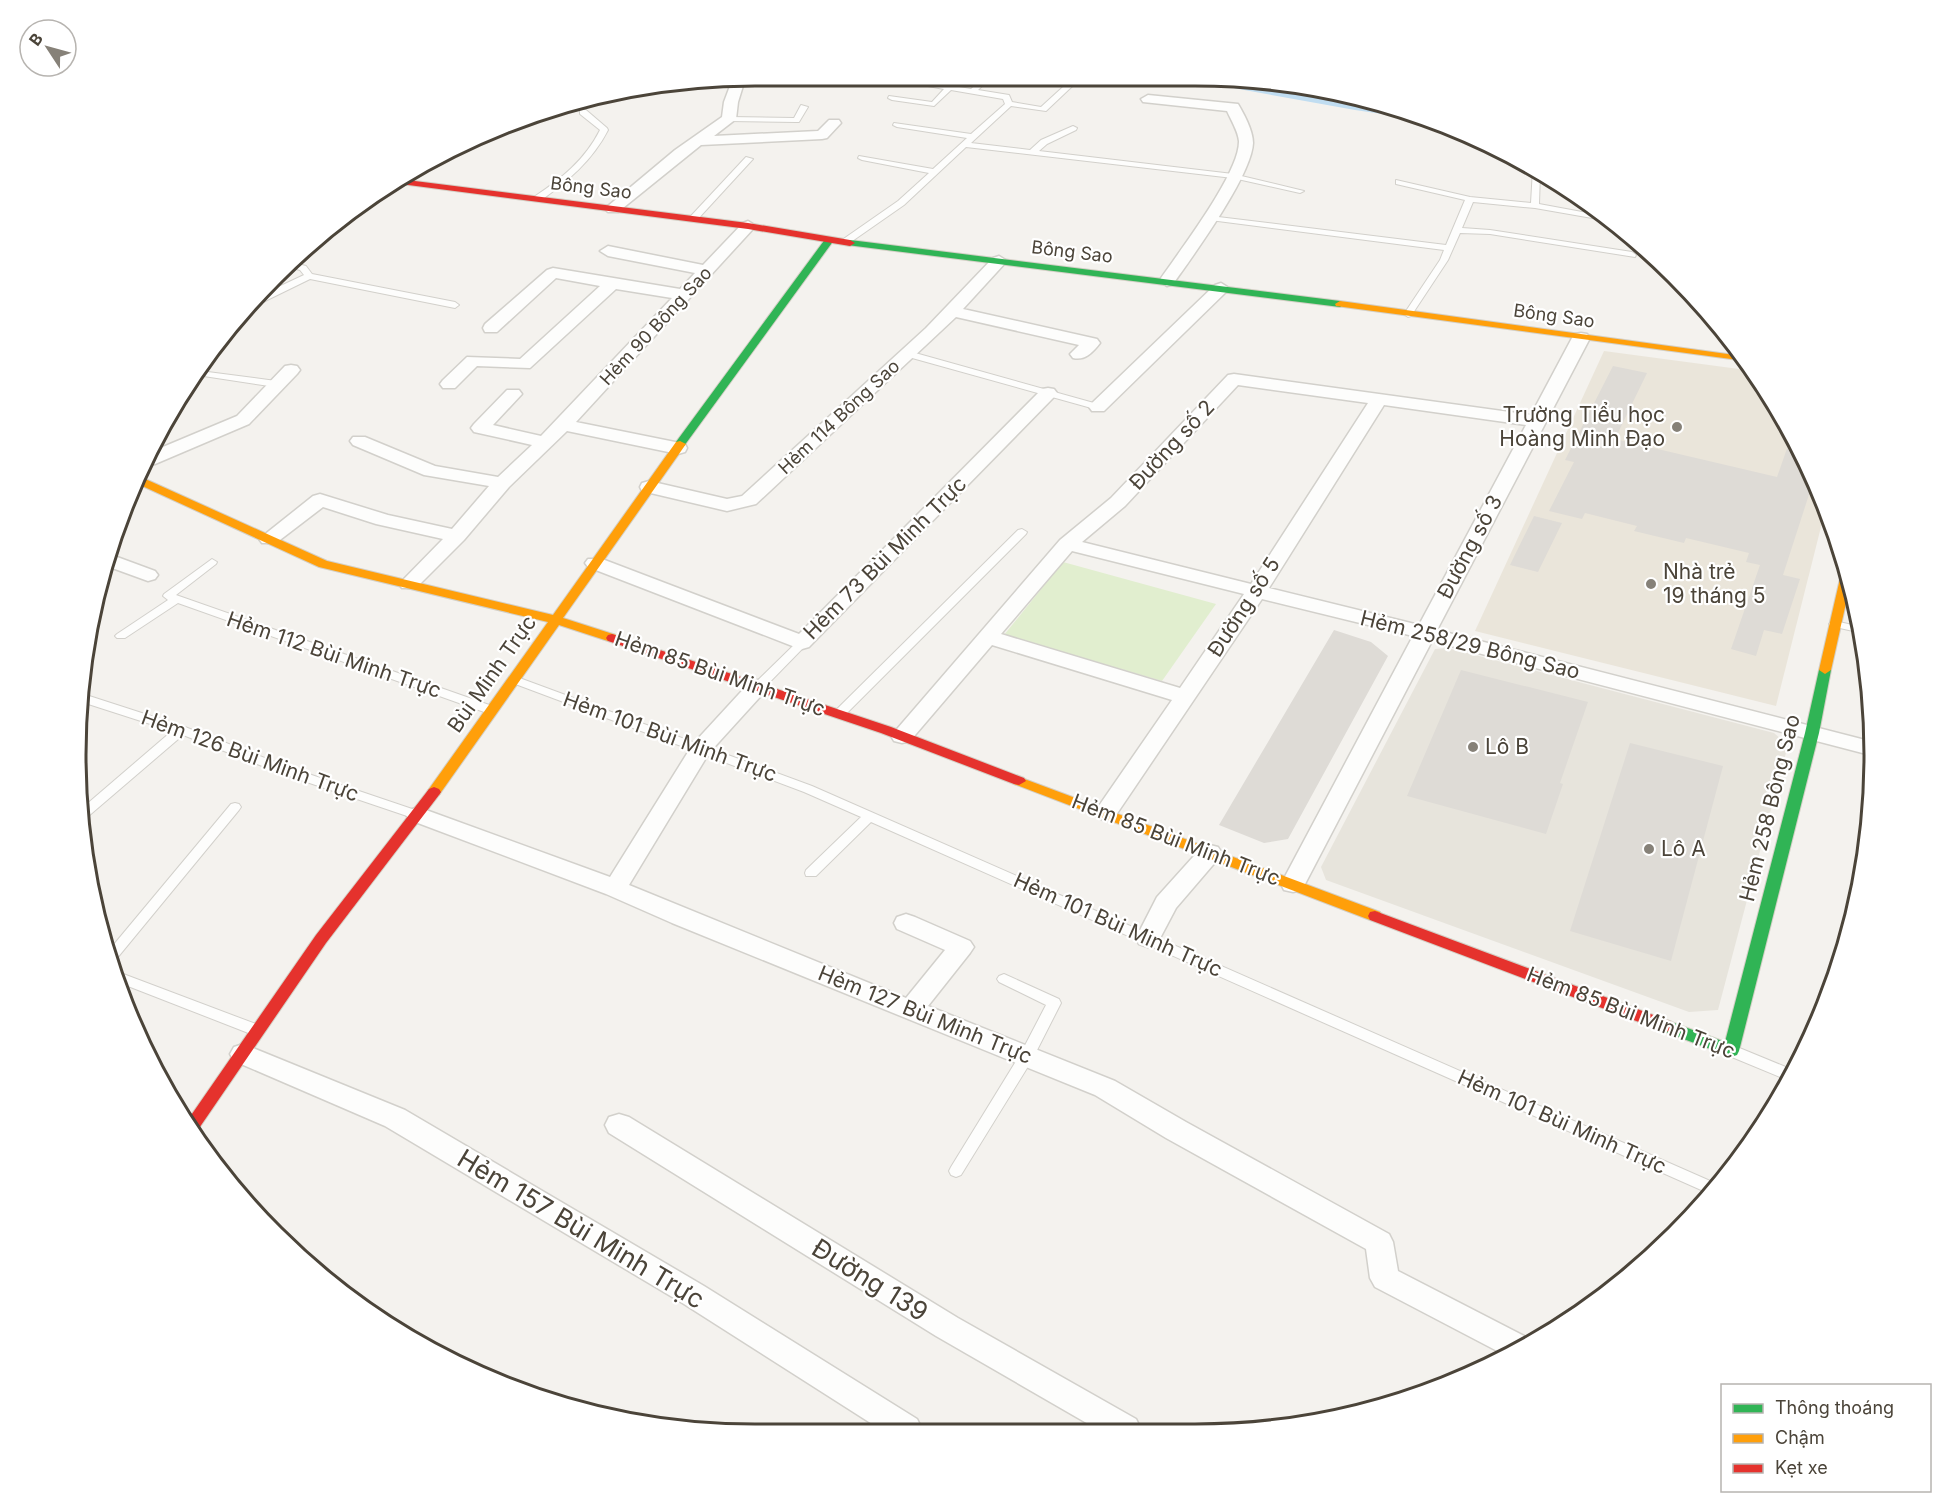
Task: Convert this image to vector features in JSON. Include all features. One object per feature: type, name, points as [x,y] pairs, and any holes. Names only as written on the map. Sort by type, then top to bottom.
[{"type":"street","points":[[613,209],[696,141],[729,118],[731,102],[737,86]]},
{"type":"street","points":[[1148,99],[1233,107],[1246,142],[1244,156],[1210,218],[1167,281]]},
{"type":"street","points":[[696,141],[822,135],[834,123]]},
{"type":"street","name":"Bông Sao","points":[[408,183],[748,226],[829,240],[1167,281],[1581,338],[1731,356]]},
{"type":"street","name":"Hẻm 90 Bông Sao","points":[[410,584],[457,536],[502,483],[563,425],[748,226]]},
{"type":"street","name":"Bùi Minh Trực","points":[[195,1123],[321,939],[418,815],[649,487],[829,240]]},
{"type":"street","points":[[608,251],[707,271]]},
{"type":"street","name":"Hẻm 114 Bông Sao","points":[[649,487],[727,505],[749,500],[908,354],[999,261]]},
{"type":"street","points":[[491,328],[553,273],[684,295]]},
{"type":"street","points":[[449,384],[473,361],[524,364],[613,283]]},
{"type":"street","points":[[1098,407],[1221,288]]},
{"type":"street","points":[[952,311],[1091,343],[1079,354]]},
{"type":"street","name":"Đường số 3","points":[[1293,884],[1581,338]]},
{"type":"street","points":[[157,456],[243,420],[291,370]]},
{"type":"street","name":"Đường số 2","points":[[902,736],[1067,544],[1118,502],[1234,379],[1537,422]]},
{"type":"street","name":"Hẻm 73 Bùi Minh Trực","points":[[595,563],[802,643],[1048,393]]},
{"type":"street","points":[[513,394],[480,428],[545,442]]},
{"type":"street","name":"Đường số 5","points":[[1106,813],[1256,592],[1379,399]]},
{"type":"street","points":[[563,425],[678,448]]},
{"type":"street","points":[[359,441],[430,471],[502,483]]},
{"type":"street","name":"Hẻm 85 Bùi Minh Trực","points":[[144,482],[323,564],[557,620],[902,736],[1731,1051]]},
{"type":"street","points":[[269,539],[320,500],[383,520],[457,536]]},
{"type":"street","name":"Hẻm 258/29 Bông Sao","points":[[1067,544],[1425,633],[1864,747]]},
{"type":"street","points":[[114,562],[148,575]]},
{"type":"street","name":"Hẻm 258 Bông Sao","points":[[1731,1051],[1812,733],[1843,589]]},
{"type":"street","points":[[987,637],[1185,697]]},
{"type":"street","points":[[615,888],[701,748],[759,687]]},
{"type":"street","name":"Hẻm 127 Bùi Minh Trực","points":[[418,815],[615,888],[1105,1088],[1176,1130],[1379,1242],[1385,1278],[1511,1344]]},
{"type":"street","points":[[1148,938],[1166,903],[1210,853]]},
{"type":"street","points":[[906,923],[961,947],[911,1010]]},
{"type":"street","name":"Hẻm 157 Bùi Minh Trực","points":[[251,1042],[395,1118],[694,1295],[898,1424]]},
{"type":"street","name":"Đường 139","points":[[619,1125],[947,1327],[1116,1424]]},
{"type":"lane","points":[[932,86],[1006,97],[1009,104]]},
{"type":"lane","points":[[972,92],[978,86]]},
{"type":"lane","points":[[1009,104],[1042,109],[1068,86]]},
{"type":"lane","points":[[892,98],[934,104],[948,89]]},
{"type":"lane","points":[[845,242],[901,204],[1009,104]]},
{"type":"lane","points":[[729,118],[796,120],[804,107]]},
{"type":"lane","points":[[537,199],[563,182],[598,145],[604,130],[583,112]]},
{"type":"lane","points":[[897,125],[974,136]]},
{"type":"lane","points":[[1033,153],[1044,142],[1073,128]]},
{"type":"lane","points":[[966,145],[1233,176],[1300,191]]},
{"type":"lane","points":[[862,158],[936,172]]},
{"type":"lane","points":[[693,219],[749,159]]},
{"type":"lane","points":[[1535,206],[1536,179]]},
{"type":"lane","points":[[1399,182],[1470,199],[1535,206],[1591,216]]},
{"type":"lane","points":[[1408,314],[1444,260],[1470,199]]},
{"type":"lane","points":[[1210,218],[1449,248]]},
{"type":"lane","points":[[1457,230],[1490,232],[1632,255]]},
{"type":"lane","points":[[298,267],[303,268],[309,276]]},
{"type":"lane","points":[[269,295],[309,276],[455,305]]},
{"type":"lane","points":[[908,354],[1098,407]]},
{"type":"lane","points":[[205,374],[276,384]]},
{"type":"lane","points":[[839,714],[1022,532]]},
{"type":"lane","points":[[121,636],[175,600],[168,596],[212,562]]},
{"type":"lane","name":"Hẻm 112 Bùi Minh Trực","points":[[175,600],[492,711]]},
{"type":"lane","points":[[1835,624],[1852,628]]},
{"type":"lane","points":[[759,687],[802,643]]},
{"type":"lane","name":"Hẻm 101 Bùi Minh Trực","points":[[514,680],[808,789],[1706,1186]]},
{"type":"lane","name":"Hẻm 126 Bùi Minh Trực","points":[[88,700],[181,730],[284,771],[418,815]]},
{"type":"lane","points":[[88,810],[181,730]]},
{"type":"lane","points":[[115,951],[235,807]]},
{"type":"lane","points":[[811,873],[870,816]]},
{"type":"lane","points":[[956,1171],[1026,1056],[1054,1003],[1004,979]]},
{"type":"lane","points":[[125,981],[251,1042]]},
{"type":"lane","name":"Hẻm 85 Bùi Minh Trực","points":[[1731,1051],[1783,1073]]},
{"type":"shaded area","name":"Nhà trẻ 19 tháng 5","points":[[1604,351],[1741,369],[1774,420],[1813,499],[1822,523],[1776,706],[1475,631]]},
{"type":"shaded area","points":[[1448,648],[1774,733],[1788,745],[1718,1010],[1689,1012],[1326,880],[1321,867],[1435,649]]},
{"type":"green space","points":[[1063,562],[1216,604],[1162,681],[1004,635]]},
{"type":"water","points":[[1226,87],[1281,91],[1325,98],[1390,115]]},
{"type":"building","points":[[1613,366],[1647,373],[1615,439],[1777,477],[1788,447],[1810,492],[1783,575],[1800,579],[1782,634],[1764,630],[1756,656],[1731,649],[1760,565],[1746,562],[1749,553],[1686,538],[1684,543],[1634,531],[1637,526],[1585,513],[1582,519],[1549,511],[1574,462],[1565,460]]},
{"type":"building","points":[[1534,516],[1562,523],[1538,572],[1510,565]]},
{"type":"building","points":[[1334,630],[1371,642],[1388,656],[1288,839],[1264,843],[1219,825]]},
{"type":"building","name":"Lô B","points":[[1461,670],[1588,702],[1560,783],[1563,784],[1546,834],[1407,796]]},
{"type":"building","name":"Lô A","points":[[1630,743],[1723,766],[1671,961],[1570,931]]},
{"type":"traffic: fast","points":[[680,444],[829,240]]},
{"type":"traffic: fast","points":[[850,243],[1340,304]]},
{"type":"traffic: fast","points":[[1666,1026],[1731,1051],[1812,733],[1825,670]]},
{"type":"traffic: slow","points":[[1340,304],[1733,357]]},
{"type":"traffic: slow","points":[[434,792],[680,444]]},
{"type":"traffic: slow","points":[[144,482],[323,564],[557,620],[612,638]]},
{"type":"traffic: slow","points":[[1825,670],[1843,589]]},
{"type":"traffic: slow","points":[[1019,781],[1375,916]]},
{"type":"traffic: jam","points":[[408,183],[748,226],[850,243]]},
{"type":"traffic: jam","points":[[612,638],[886,730],[1019,781]]},
{"type":"traffic: jam","points":[[195,1123],[321,939],[434,792]]},
{"type":"traffic: jam","points":[[1375,916],[1666,1026]]},
{"type":"place","name":"Trường Tiểu học Hoàng Minh Đạo","points":[[1677,427]]},
{"type":"place","name":"Nhà trẻ 19 tháng 5","points":[[1651,584]]},
{"type":"place","name":"Lô B","points":[[1473,747]]},
{"type":"place","name":"Lô A","points":[[1649,849]]}]
